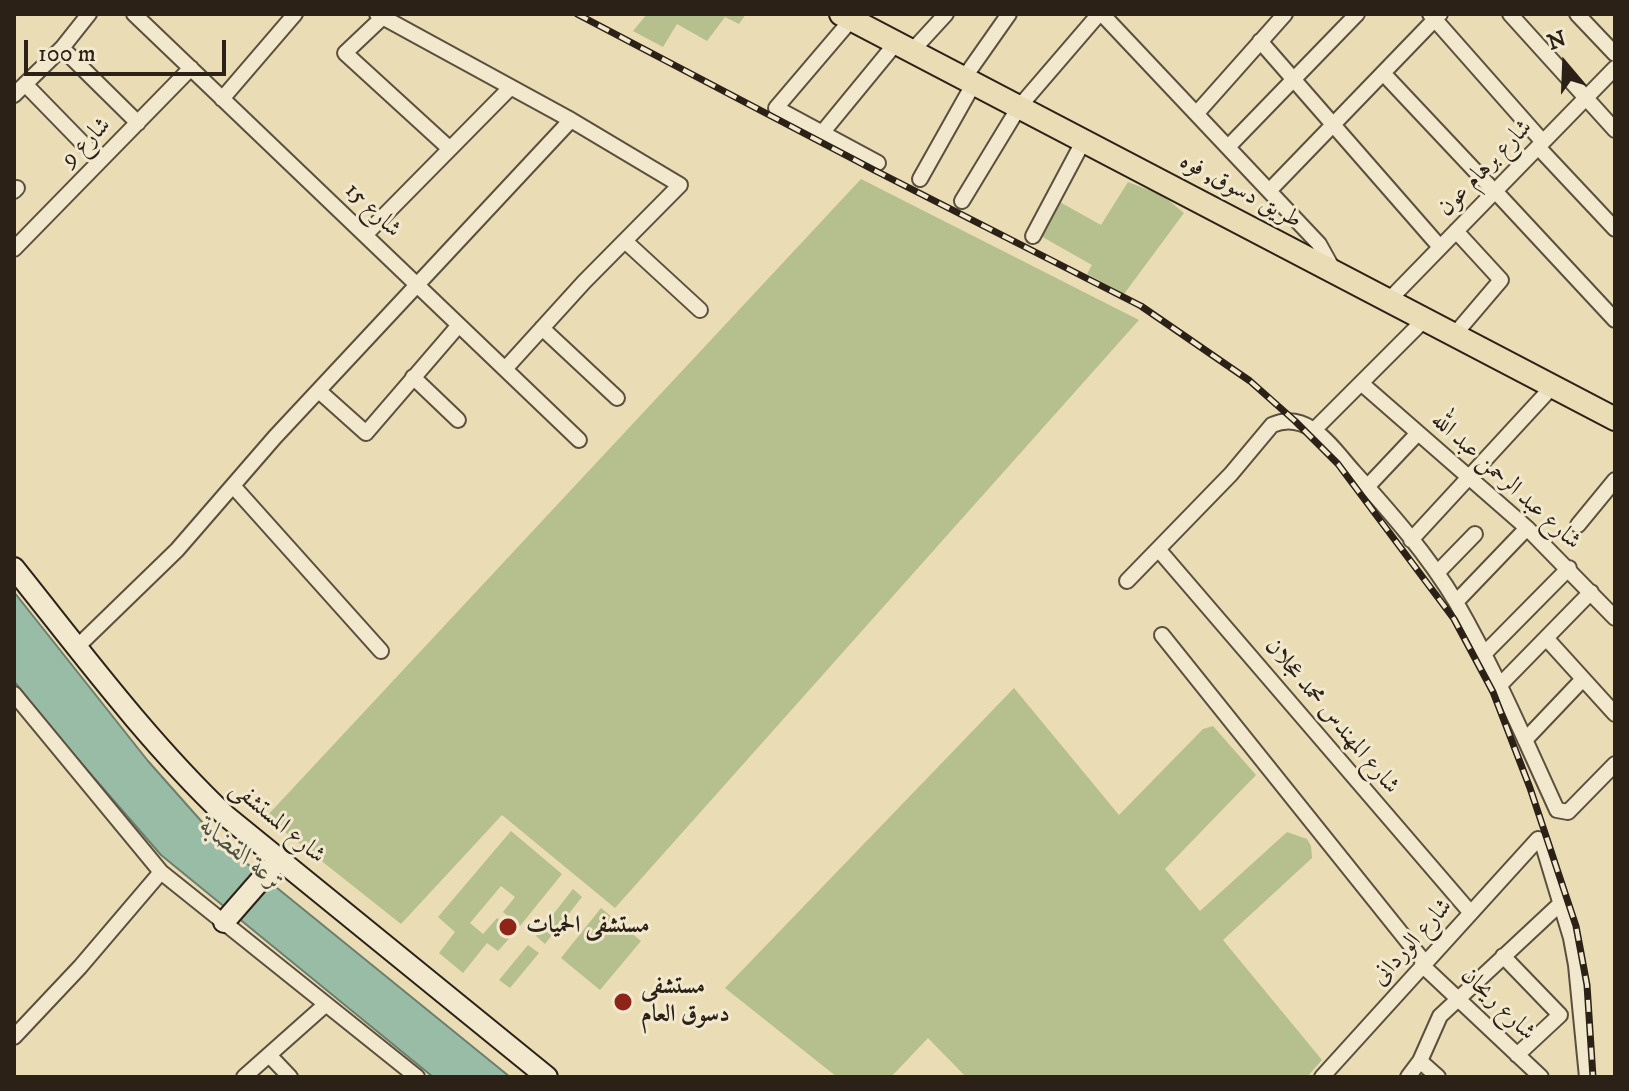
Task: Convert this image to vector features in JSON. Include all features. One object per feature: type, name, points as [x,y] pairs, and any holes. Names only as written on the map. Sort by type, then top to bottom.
[{"type":"main road","name":"طريق دسوق, فوه","points":[[846,17],[1615,419]]},
{"type":"main road","name":"شارع المستشفى","points":[[14,568],[183,774],[274,864],[547,1077]]},
{"type":"main road","points":[[227,919],[274,864]]},
{"type":"street","points":[[89,14],[62,48],[19,90],[100,161]]},
{"type":"street","name":"شارع 15","points":[[134,14],[579,440]]},
{"type":"street","points":[[222,99],[295,14]]},
{"type":"street","points":[[822,133],[904,47],[946,14]]},
{"type":"street","points":[[920,179],[969,80],[1009,14]]},
{"type":"street","points":[[962,201],[1019,107],[1101,14],[1319,244],[1335,271]]},
{"type":"street","points":[[1197,113],[1285,14]]},
{"type":"street","points":[[1228,147],[1357,14]]},
{"type":"street","points":[[1510,14],[1615,130]]},
{"type":"street","points":[[1577,14],[1615,54]]},
{"type":"street","points":[[450,149],[345,53],[380,15],[571,120],[680,185],[505,369]]},
{"type":"street","points":[[1269,191],[1435,16],[1615,229]]},
{"type":"street","points":[[846,17],[776,108],[878,163]]},
{"type":"street","points":[[1260,41],[1440,247]]},
{"type":"street","points":[[62,48],[138,123]]},
{"type":"street","name":"شارع 9","points":[[14,249],[191,68]]},
{"type":"street","name":"شارع برهام عون","points":[[1389,300],[1615,68]]},
{"type":"street","points":[[1383,73],[1615,320]]},
{"type":"street","points":[[365,235],[511,87]]},
{"type":"street","points":[[77,647],[177,550],[275,437],[571,120]]},
{"type":"street","points":[[1033,236],[1084,140]]},
{"type":"street","points":[[1455,334],[1501,280],[1456,231]]},
{"type":"street","points":[[625,241],[700,310]]},
{"type":"street","points":[[1315,429],[1425,319]]},
{"type":"street","points":[[319,391],[366,433],[459,325]]},
{"type":"street","points":[[542,328],[617,398]]},
{"type":"street","points":[[413,377],[458,420]]},
{"type":"street","name":"شارع عبد الرحمن عبد الله","points":[[1361,383],[1527,528],[1615,618]]},
{"type":"street","points":[[1411,540],[1553,386]]},
{"type":"street","points":[[1127,581],[1240,464],[1272,425],[1295,421],[1315,429],[1437,573],[1456,602],[1560,812],[1571,810],[1615,764]]},
{"type":"street","points":[[1367,487],[1418,433]]},
{"type":"street","points":[[1578,525],[1615,480]]},
{"type":"street","points":[[234,487],[381,651]]},
{"type":"street","points":[[1456,602],[1527,528]]},
{"type":"street","points":[[1437,573],[1475,534]]},
{"type":"street","name":"شارع المهندس محمد عجلان","points":[[1158,549],[1470,912]]},
{"type":"street","points":[[1483,655],[1569,568]]},
{"type":"street","points":[[1499,686],[1591,592]]},
{"type":"street","name":"شارع ريحان","points":[[1162,635],[1424,964],[1541,1077]]},
{"type":"street","points":[[1546,638],[1615,714]]},
{"type":"street","points":[[1525,740],[1583,679]]},
{"type":"street","points":[[14,694],[161,872],[227,919],[325,1005],[417,1077]]},
{"type":"street","name":"شارع الوردانى","points":[[1322,1077],[1538,839],[1542,842],[1561,903]]},
{"type":"street","points":[[14,1037],[80,967],[161,872]]},
{"type":"street","points":[[1408,1077],[1420,1061],[1437,1020],[1561,903],[1576,965],[1587,1077]]},
{"type":"street","points":[[1503,956],[1560,1015],[1517,1055]]},
{"type":"street","points":[[244,1077],[325,1005]]},
{"type":"street","points":[[269,1055],[290,1077]]},
{"type":"street","points":[[1420,1061],[1438,1077]]},
{"type":"shaded area","points":[[647,14],[746,14],[739,24],[725,17],[707,41],[677,24],[663,47],[633,31]]},
{"type":"shaded area","points":[[861,179],[1139,320],[615,908],[502,815],[401,924],[266,817]]},
{"type":"shaded area","points":[[1128,182],[1162,195],[1184,213],[1124,294],[1087,274],[1092,265],[1039,235],[1058,201],[1101,225]]},
{"type":"shaded area","points":[[14,592],[148,761],[218,840],[510,1077],[433,1077],[161,855],[14,681]]},
{"type":"shaded area","points":[[1014,688],[1119,815],[1203,729],[1213,726],[1256,775],[1165,869],[1200,911],[1287,832],[1307,839],[1312,858],[1223,940],[1322,1060],[1307,1077],[966,1077],[928,1038],[891,1077],[837,1077],[725,988]]},
{"type":"shaded area","points":[[511,831],[562,874],[520,926],[503,912],[515,897],[501,886],[470,923],[483,934],[497,918],[515,932],[498,951],[487,943],[463,973],[439,953],[455,932],[438,917]]},
{"type":"shaded area","points":[[573,889],[582,897],[545,944],[536,936]]},
{"type":"shaded area","points":[[601,908],[641,941],[600,990],[561,958]]},
{"type":"shaded area","points":[[528,945],[539,953],[510,988],[499,980]]},
{"type":"railway","points":[[577,14],[1141,306],[1250,381],[1338,464],[1454,619],[1493,692],[1530,788],[1576,926],[1587,985],[1593,1077]]},
{"type":"place","name":"مستشفى الحميات","points":[[508,927]]},
{"type":"place","name":"مستشفى دسوق العام","points":[[623,1002]]},
{"type":"water label","name":"ترعة القضابة","points":[[241,856]]}]
